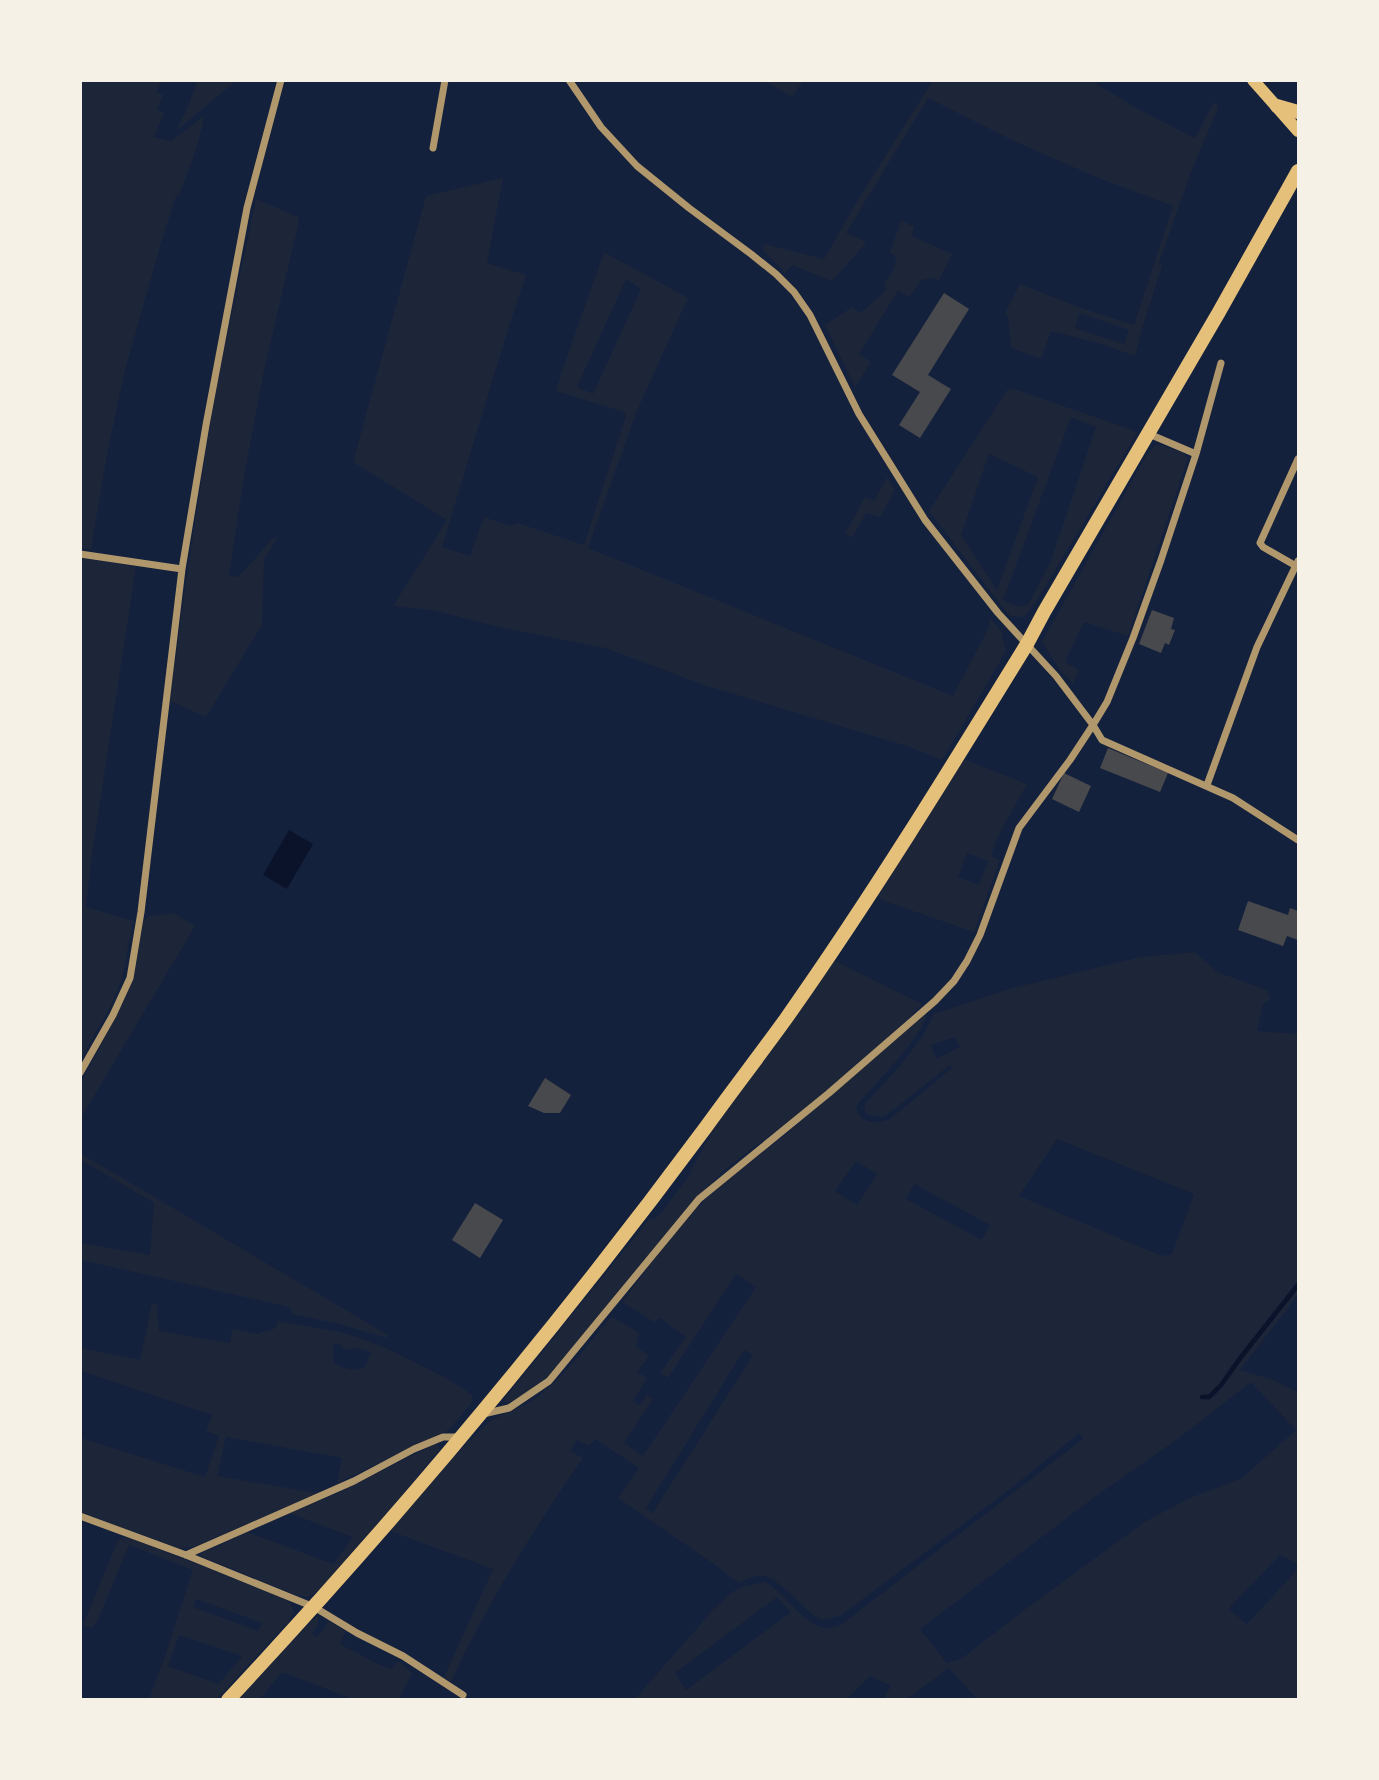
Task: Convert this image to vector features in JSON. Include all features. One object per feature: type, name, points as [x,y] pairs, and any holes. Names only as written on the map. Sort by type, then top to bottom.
[{"type":"main road","points":[[1253,80],[1298,131]]},
{"type":"main road","points":[[1277,106],[1298,112]]},
{"type":"main road","points":[[228,1699],[314,1607],[583,1289],[785,1020],[868,895],[1027,644],[1298,171]]},
{"type":"main road","points":[[1271,220],[1298,187]]},
{"type":"street","points":[[80,1073],[113,1015],[130,978],[141,912],[182,569],[206,425],[247,208],[281,80]]},
{"type":"street","points":[[433,148],[446,80]]},
{"type":"street","points":[[569,80],[601,127],[637,166],[776,274],[794,292],[810,315],[859,414],[925,520],[998,613],[1056,677],[1099,736],[1106,743],[1233,798],[1298,840]]},
{"type":"street","points":[[479,1415],[509,1408],[549,1381],[699,1199],[828,1093],[935,1001],[954,981],[979,935],[1019,828],[1094,726],[1107,702],[1133,638],[1196,454],[1221,363]]},
{"type":"street","points":[[1149,434],[1196,454]]},
{"type":"street","points":[[1207,785],[1257,647],[1297,563],[1260,543],[1298,459]]},
{"type":"street","points":[[80,554],[182,569]]},
{"type":"street","points":[[186,1555],[354,1480],[414,1449],[443,1437],[460,1437]]},
{"type":"street","points":[[80,1516],[314,1607],[356,1633],[403,1656],[463,1695]]},
{"type":"shaded area","points":[[933,80],[1092,81],[1138,109],[1195,138],[1214,102],[1219,106],[1191,172],[1159,263],[1162,265],[1135,356],[1051,331],[1041,359],[1011,348],[1008,316],[1005,313],[1020,284],[1134,325],[1173,206],[1096,177],[1014,141],[928,98],[846,233],[867,242],[832,281],[792,265],[785,273],[763,250],[764,244],[824,259]],"holes":[[[1079,313],[1129,330],[1124,344],[1075,328]]]},
{"type":"shaded area","points":[[80,81],[161,81],[157,92],[163,95],[157,109],[164,113],[154,137],[171,141],[204,116],[194,156],[179,195],[176,196],[161,243],[125,370],[91,549],[80,548]]},
{"type":"shaded area","points":[[197,81],[236,81],[176,131],[189,104]]},
{"type":"shaded area","points":[[765,81],[803,81],[792,97]]},
{"type":"shaded area","points":[[503,178],[487,263],[526,275],[442,547],[470,556],[484,517],[511,526],[518,523],[584,545],[626,416],[624,412],[556,391],[604,252],[688,298],[636,413],[588,548],[953,696],[989,627],[990,618],[1001,631],[1006,651],[942,760],[910,747],[704,685],[605,648],[499,627],[432,610],[393,606],[447,520],[353,462],[426,196]],"holes":[[[626,279],[641,289],[593,394],[577,387]]]},
{"type":"shaded area","points":[[256,199],[298,217],[299,221],[264,370],[229,576],[237,577],[272,539],[278,537],[264,559],[262,625],[206,717],[170,701],[213,403]]},
{"type":"shaded area","points":[[901,220],[914,227],[912,236],[952,254],[939,281],[933,278],[922,280],[909,297],[898,291],[859,354],[871,362],[855,387],[825,325],[852,307],[861,313],[886,290],[884,284],[894,269],[896,256],[890,253]]},
{"type":"shaded area","points":[[1014,389],[1137,433],[1036,602],[1024,617],[1011,616],[1004,609],[929,511],[1007,390]],"holes":[[[1071,417],[1096,427],[1050,563],[1028,605],[1016,606],[1003,600]],[[989,454],[1038,477],[997,590],[961,535]]]},
{"type":"shaded area","points":[[1157,444],[1183,453],[1188,458],[1128,636],[1084,622],[1065,662],[1079,670],[1073,684],[1060,670],[1042,642],[1147,454]]},
{"type":"shaded area","points":[[887,477],[895,490],[880,517],[866,513],[852,538],[845,534],[865,497],[874,501]]},
{"type":"shaded area","points":[[81,558],[136,567],[86,907],[133,921],[122,979],[111,1006],[81,1059]]},
{"type":"shaded area","points":[[966,760],[1027,784],[997,838],[991,856],[1000,860],[974,932],[887,902],[877,895],[961,763]],"holes":[[[967,853],[988,861],[979,885],[958,877]]]},
{"type":"shaded area","points":[[289,830],[313,844],[287,889],[263,875]]},
{"type":"shaded area","points":[[174,913],[195,926],[81,1118],[81,1082],[126,997],[134,973],[140,926],[149,916]]},
{"type":"shaded area","points":[[1195,952],[1217,972],[1267,990],[1270,999],[1263,1004],[1257,1031],[1298,1034],[1298,1280],[1228,1370],[1212,1397],[1216,1396],[1298,1289],[1298,1295],[1240,1370],[1271,1379],[1298,1392],[1298,1564],[1280,1555],[1228,1609],[1247,1624],[1298,1569],[1298,1699],[977,1699],[949,1668],[907,1699],[886,1699],[891,1686],[870,1676],[847,1699],[635,1699],[713,1610],[732,1592],[742,1587],[765,1582],[809,1621],[827,1628],[842,1624],[1083,1439],[1079,1433],[1014,1486],[840,1616],[821,1620],[771,1578],[758,1576],[739,1583],[618,1498],[639,1468],[595,1439],[589,1446],[576,1440],[571,1451],[583,1458],[512,1567],[451,1682],[444,1677],[493,1569],[390,1531],[462,1448],[488,1423],[542,1393],[613,1317],[639,1333],[636,1346],[649,1356],[637,1372],[647,1378],[633,1401],[640,1405],[647,1395],[653,1399],[624,1443],[643,1456],[756,1287],[736,1274],[668,1378],[660,1373],[686,1337],[660,1318],[654,1322],[622,1302],[677,1229],[716,1188],[785,1135],[925,1014],[927,1017],[906,1049],[856,1107],[865,1120],[879,1122],[890,1119],[952,1068],[950,1065],[883,1117],[866,1114],[864,1105],[899,1067],[922,1037],[934,1014],[1009,989],[1141,957]],"holes":[[[955,1037],[960,1047],[936,1059],[931,1045]],[[1057,1139],[1194,1194],[1172,1254],[1162,1256],[1019,1196]],[[856,1161],[877,1174],[857,1205],[835,1191]],[[914,1184],[990,1225],[982,1240],[906,1199]],[[744,1350],[753,1355],[652,1514],[646,1508]],[[1251,1382],[1296,1430],[1242,1478],[1190,1498],[1146,1521],[961,1659],[947,1663],[920,1629],[1096,1496],[1179,1438]],[[777,1597],[791,1612],[686,1690],[675,1673]]]},
{"type":"shaded area","points":[[833,960],[922,1004],[857,1065],[723,1171],[668,1231],[550,1375],[521,1397],[505,1402],[505,1398],[650,1218],[653,1220],[662,1212],[691,1173],[716,1125]]},
{"type":"shaded area","points":[[81,1154],[388,1335],[386,1338],[340,1324],[292,1314],[291,1309],[285,1306],[81,1260],[81,1243],[150,1255],[154,1203],[81,1160]]},
{"type":"shaded area","points":[[152,1303],[157,1304],[159,1331],[230,1343],[232,1329],[257,1334],[276,1328],[278,1321],[363,1339],[446,1378],[472,1395],[473,1401],[449,1430],[337,1483],[342,1458],[226,1437],[217,1476],[317,1493],[194,1547],[177,1548],[81,1512],[81,1438],[205,1477],[219,1436],[206,1431],[212,1415],[81,1371],[80,1348],[140,1360]],"holes":[[[339,1343],[345,1350],[356,1348],[372,1352],[364,1368],[352,1369],[333,1362],[333,1344]]]},
{"type":"shaded area","points":[[435,1444],[439,1446],[439,1450],[396,1503],[317,1592],[308,1597],[296,1595],[201,1556],[203,1552],[247,1532],[333,1564],[353,1537],[289,1513],[338,1493]]},
{"type":"shaded area","points":[[122,1538],[130,1538],[283,1598],[291,1604],[294,1612],[291,1619],[217,1699],[149,1699],[193,1570],[129,1545],[97,1622],[91,1628],[83,1625],[117,1542]],"holes":[[[196,1599],[262,1623],[262,1624],[258,1631],[193,1607]],[[179,1635],[242,1656],[242,1657],[218,1684],[168,1666]]]},
{"type":"shaded area","points":[[318,1617],[318,1625],[312,1634],[316,1637],[328,1621],[346,1631],[340,1644],[392,1669],[398,1661],[412,1673],[399,1699],[353,1699],[282,1672],[260,1699],[239,1699],[312,1620]]},
{"type":"building","points":[[944,293],[969,309],[928,375],[951,389],[920,438],[899,425],[920,392],[892,375]]},
{"type":"building","points":[[1152,610],[1174,618],[1171,629],[1175,630],[1169,645],[1165,643],[1161,653],[1139,644]]},
{"type":"building","points":[[1108,748],[1168,773],[1160,792],[1100,768]]},
{"type":"building","points":[[1064,773],[1091,786],[1079,812],[1052,799]]},
{"type":"building","points":[[1248,901],[1288,915],[1290,908],[1298,911],[1298,940],[1287,936],[1283,946],[1238,930]]},
{"type":"building","points":[[545,1078],[571,1095],[560,1113],[544,1113],[528,1106]]},
{"type":"building","points":[[475,1203],[503,1220],[480,1258],[452,1240]]},
{"type":"waterway","points":[[1202,1397],[1209,1397],[1222,1384],[1298,1285]]}]
